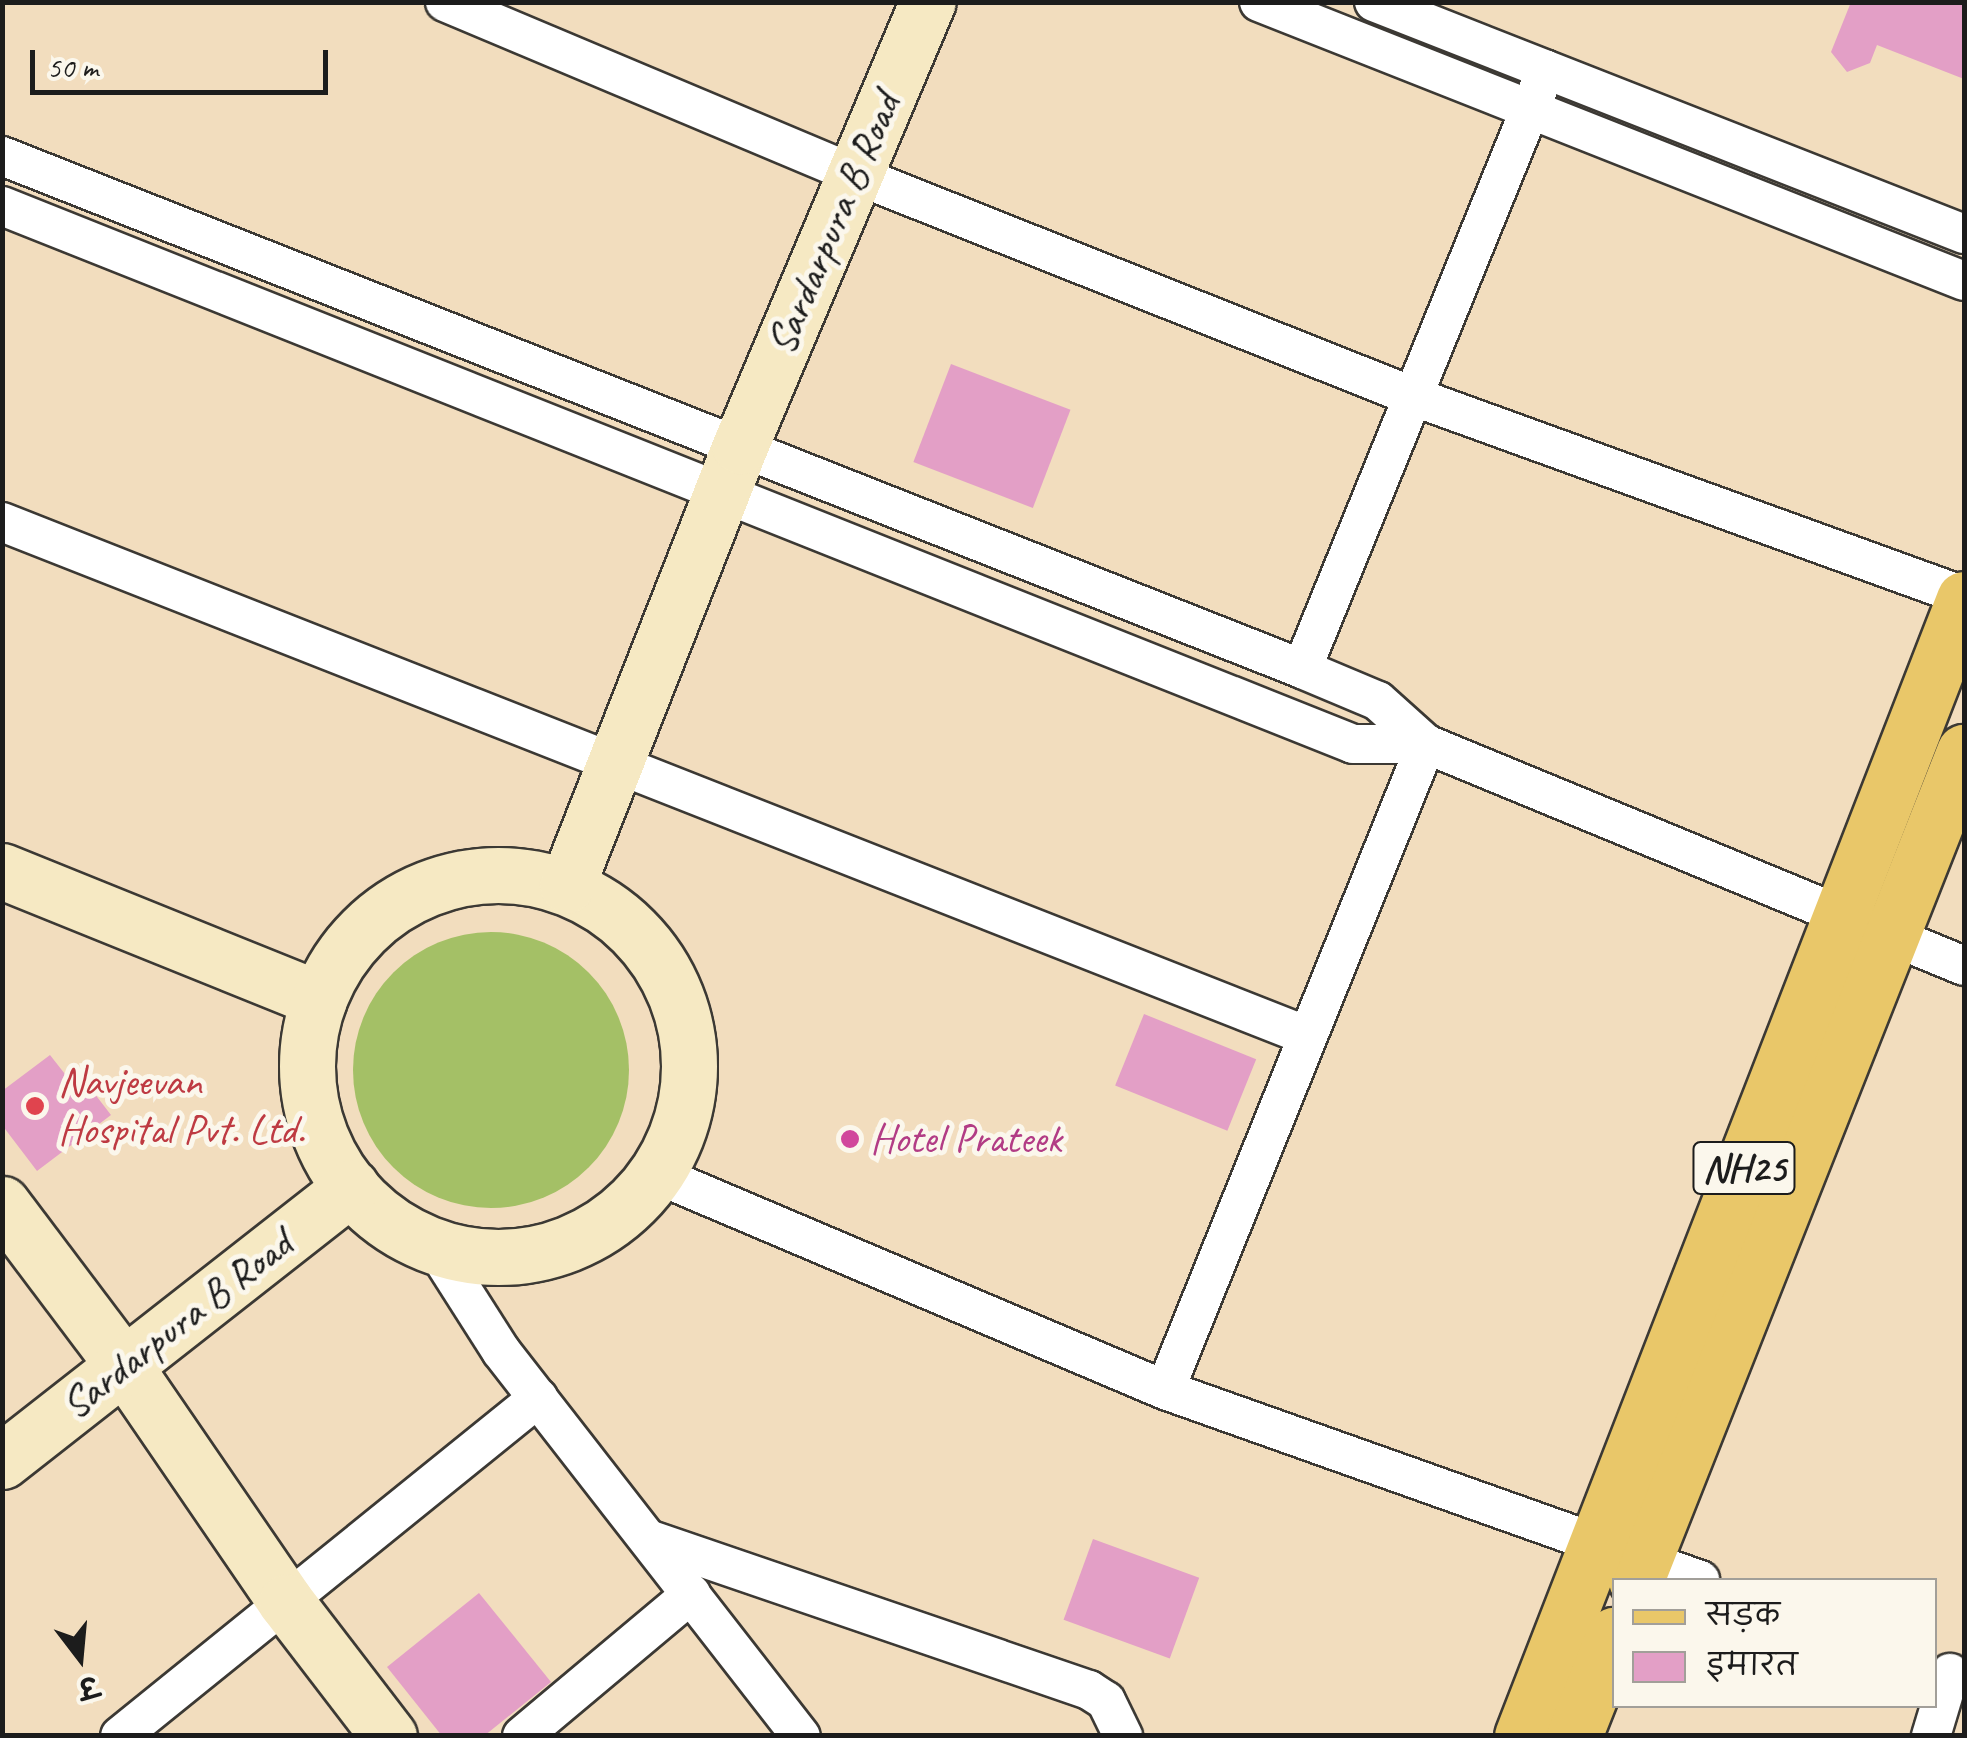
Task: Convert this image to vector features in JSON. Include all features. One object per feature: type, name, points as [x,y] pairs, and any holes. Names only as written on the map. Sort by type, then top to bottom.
[{"type":"main road","name":"NH25","points":[[1626,1562],[1842,914],[1964,598]]},
{"type":"main road","name":"NH25","points":[[1626,1562],[1892,934],[1964,752]]},
{"type":"main road","name":"NH25","points":[[1522,1736],[1612,1585]]},
{"type":"main road","points":[[1574,1736],[1612,1640]]},
{"type":"street","points":[[445,2],[856,175],[1412,396],[1964,598]]},
{"type":"street","name":"Sardarpura B Road","points":[[567,886],[731,469],[928,2]]},
{"type":"street","points":[[1259,2],[1964,281]]},
{"type":"street","points":[[1374,2],[1964,234]]},
{"type":"street","points":[[1302,669],[1546,70]]},
{"type":"street","points":[[2,156],[731,469],[1353,744],[1426,744]]},
{"type":"street","points":[[2,206],[731,469],[1302,669],[1378,700],[1426,744],[1964,966]]},
{"type":"street","points":[[2,522],[1305,1035]]},
{"type":"street","points":[[1165,1390],[1305,1035],[1426,744]]},
{"type":"street","points":[[2,870],[319,1000]]},
{"type":"street","points":[[500,873],[567,886],[625,920],[673,983],[691,1047],[685,1114],[658,1175],[610,1222],[550,1252],[502,1258],[436,1249],[377,1216],[333,1166],[308,1104],[307,1037],[319,1000],[328,974],[376,917],[434,884],[500,873]]},
{"type":"street","points":[[658,1175],[1165,1390],[1626,1562],[1692,1578]]},
{"type":"street","name":"Sardarpura B Road","points":[[2,1461],[351,1187]]},
{"type":"street","points":[[2,1204],[125,1367],[286,1602],[389,1736]]},
{"type":"street","points":[[436,1249],[502,1351],[802,1736]]},
{"type":"street","points":[[120,1736],[538,1398]]},
{"type":"street","points":[[648,1538],[1089,1690],[1106,1701],[1123,1736]]},
{"type":"street","points":[[522,1736],[690,1594]]},
{"type":"street","points":[[1931,1736],[1950,1673]]},
{"type":"green space","points":[[491,932],[544,943],[589,972],[618,1017],[629,1070],[618,1123],[589,1168],[544,1197],[491,1208],[438,1197],[393,1168],[364,1123],[353,1070],[364,1017],[393,972],[438,943]]},
{"type":"building","points":[[1851,2],[1964,2],[1964,79],[1877,45],[1870,63],[1847,72],[1831,52]]},
{"type":"building","points":[[951,364],[1070,410],[1033,508],[913,462]]},
{"type":"building","points":[[1144,1014],[1256,1059],[1227,1131],[1115,1085]]},
{"type":"building","points":[[50,1055],[72,1083],[81,1076],[111,1115],[37,1171],[2,1125],[2,1091]]},
{"type":"building","points":[[1093,1539],[1199,1578],[1170,1658],[1064,1620]]},
{"type":"building","points":[[479,1593],[551,1682],[484,1736],[442,1736],[387,1667]]},
{"type":"place","name":"Navjeevan Hospital Pvt. Ltd.","points":[[35,1106]]},
{"type":"place","name":"Hotel Prateek","points":[[850,1139]]}]
